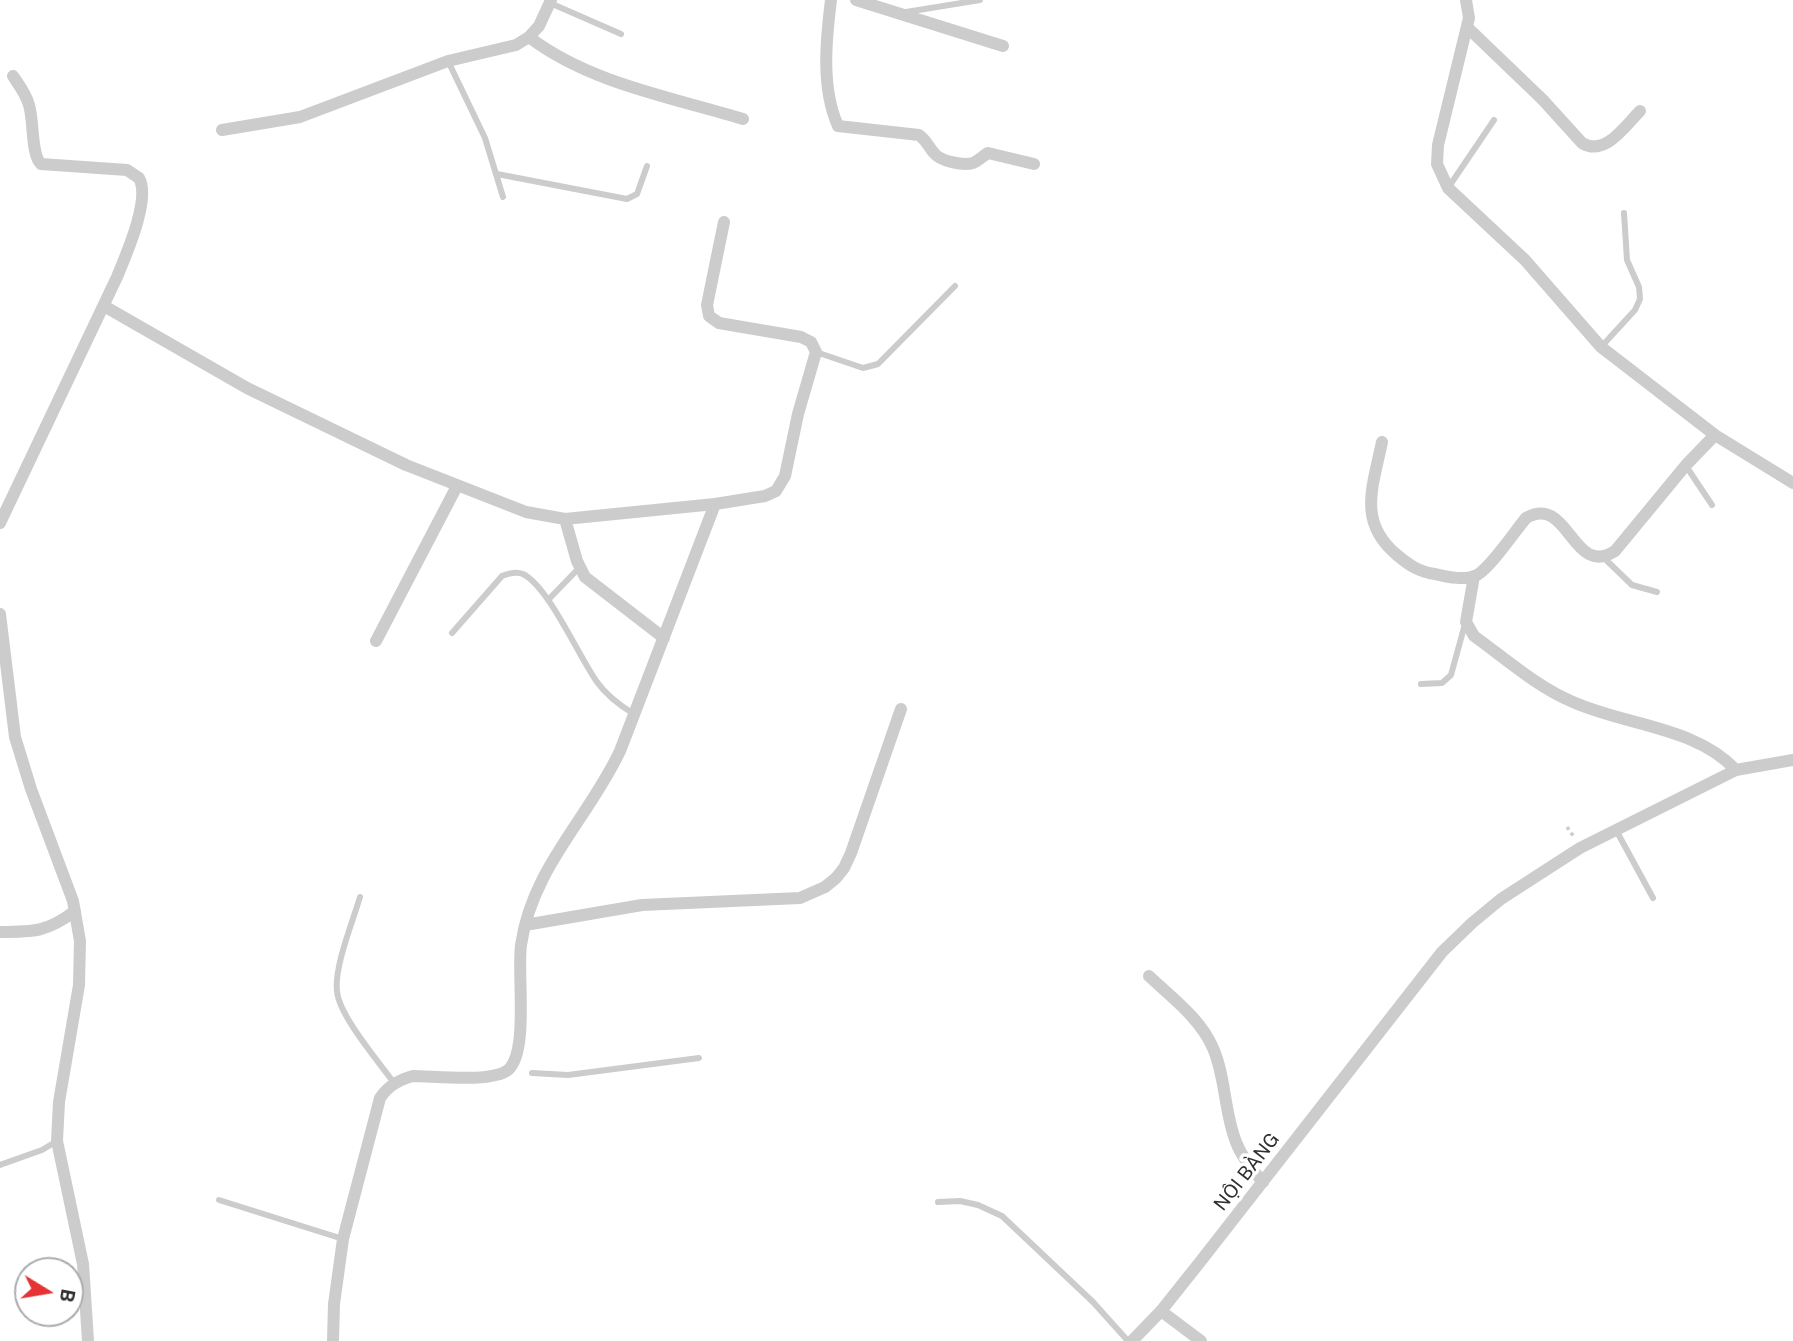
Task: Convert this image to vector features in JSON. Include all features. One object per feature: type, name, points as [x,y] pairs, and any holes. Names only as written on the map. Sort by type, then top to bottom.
[{"type":"street","points":[[831,0],[826,37],[830,96],[838,126],[919,135],[939,158],[964,164],[978,160],[988,153],[1034,164]]},
{"type":"street","points":[[856,0],[1003,46]]},
{"type":"street","points":[[1466,0],[1469,10],[1467,27],[1438,145],[1437,164],[1448,188],[1525,260],[1601,347],[1715,435],[1793,483]]},
{"type":"street","points":[[222,130],[300,117],[448,61],[509,47],[529,37],[544,18],[550,1]]},
{"type":"street","points":[[1467,27],[1589,147],[1598,148],[1607,144],[1640,111]]},
{"type":"street","points":[[529,37],[550,53],[587,71],[743,119]]},
{"type":"street","points":[[0,523],[104,306],[130,244],[144,192],[142,181],[127,170],[41,164],[35,152],[35,130],[29,104],[13,76]]},
{"type":"street","points":[[104,306],[247,388],[406,465],[526,512],[565,519],[715,504],[765,496],[780,487],[785,477],[798,414],[816,352],[811,342],[801,337],[719,323],[709,316],[707,306],[724,222]]},
{"type":"street","points":[[1382,442],[1370,507],[1381,539],[1387,547],[1419,570],[1464,578],[1483,570],[1526,518],[1536,514],[1553,516],[1587,554],[1602,557],[1615,551],[1686,465],[1715,435]]},
{"type":"street","points":[[376,641],[457,486]]},
{"type":"street","points":[[333,1341],[334,1304],[343,1239],[376,1107],[386,1090],[394,1083],[413,1076],[491,1076],[513,1071],[520,1042],[519,959],[525,925],[540,881],[603,783],[635,715],[715,504]]},
{"type":"street","points":[[565,519],[579,568],[589,580],[664,638]]},
{"type":"street","points":[[1474,576],[1466,608],[1466,622],[1474,636],[1563,697],[1592,709],[1695,740],[1716,751],[1736,770]]},
{"type":"street","points":[[0,614],[15,737],[75,911],[79,941],[79,985],[59,1102],[57,1142],[83,1264],[88,1341]]},
{"type":"street","points":[[525,925],[642,905],[800,898],[825,887],[844,868],[851,853],[901,709]]},
{"type":"street","name":"NỘI BÀNG","points":[[1130,1341],[1161,1311],[1443,952],[1472,923],[1501,899],[1580,848],[1736,770],[1793,760]]},
{"type":"street","points":[[0,932],[40,931],[58,924],[75,911]]},
{"type":"street","points":[[1149,976],[1196,1021],[1209,1040],[1218,1062],[1236,1143],[1249,1166],[1263,1182]]},
{"type":"street","points":[[1161,1311],[1202,1341]]},
{"type":"lane","points":[[901,13],[980,0]]},
{"type":"lane","points":[[550,1],[621,34]]},
{"type":"lane","points":[[448,61],[485,138],[503,197]]},
{"type":"lane","points":[[1448,188],[1494,120]]},
{"type":"lane","points":[[496,174],[627,199],[637,194],[648,166]]},
{"type":"lane","points":[[1601,347],[1635,310],[1640,299],[1639,286],[1627,260],[1624,213]]},
{"type":"lane","points":[[816,352],[863,368],[878,364],[955,286]]},
{"type":"lane","points":[[1686,465],[1712,505]]},
{"type":"lane","points":[[1602,557],[1632,585],[1657,592]]},
{"type":"lane","points":[[548,600],[579,568]]},
{"type":"lane","points":[[452,633],[502,576],[516,572],[526,576],[548,600],[602,689],[635,715]]},
{"type":"lane","points":[[1422,684],[1442,683],[1451,675],[1466,622]]},
{"type":"lane","points":[[1616,830],[1653,898]]},
{"type":"lane","points":[[360,897],[339,971],[337,992],[342,1010],[394,1083]]},
{"type":"lane","points":[[532,1073],[568,1075],[699,1058]]},
{"type":"lane","points":[[0,1165],[57,1142]]},
{"type":"lane","points":[[219,1200],[343,1239]]},
{"type":"lane","points":[[938,1202],[960,1201],[978,1205],[1002,1216],[1130,1341]]}]
